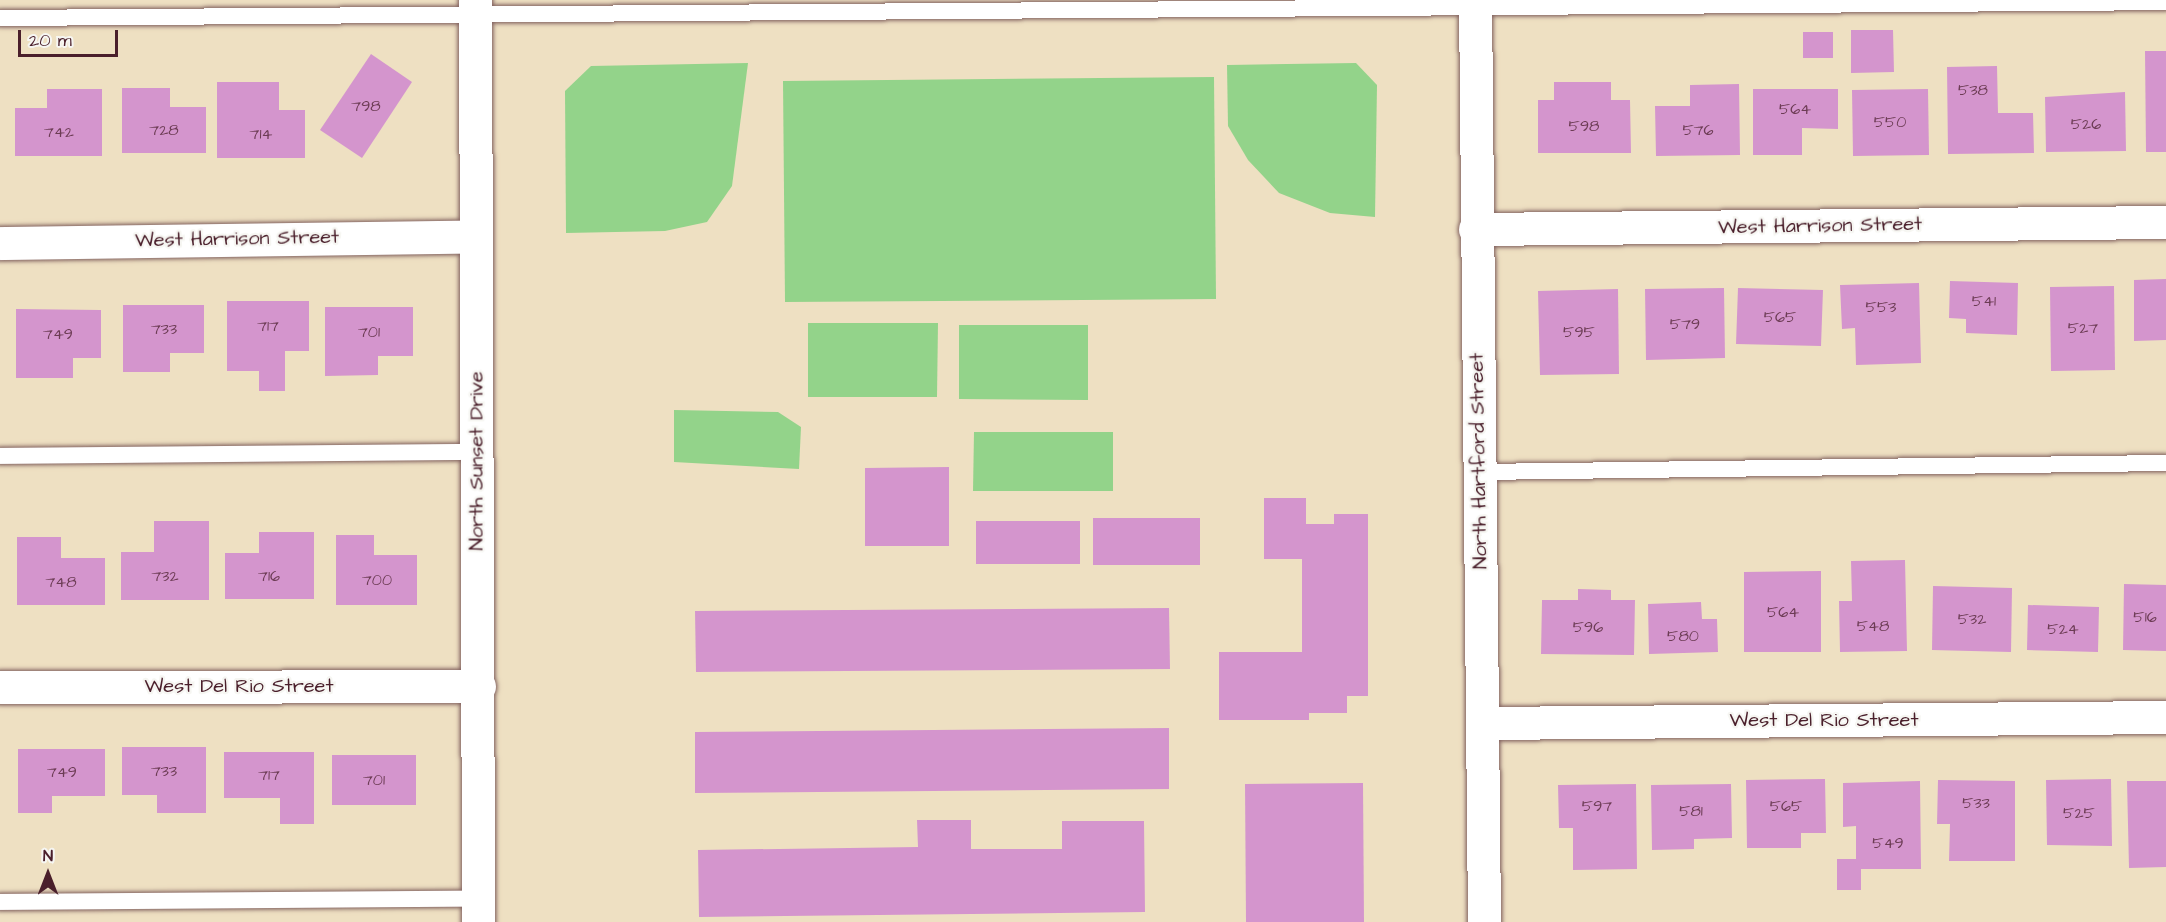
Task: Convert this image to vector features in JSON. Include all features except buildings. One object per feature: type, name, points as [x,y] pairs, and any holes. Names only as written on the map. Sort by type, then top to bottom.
[{"type":"street","name":"North Hartford Street","points":[[1475,4],[1475,229],[1484,922]]},
{"type":"street","name":"North Sunset Drive","points":[[475,6],[478,911]]},
{"type":"street","name":"West Harrison Street","points":[[1475,229],[2166,222]]},
{"type":"street","name":"West Harrison Street","points":[[0,243],[475,236]]},
{"type":"street","name":"West Del Rio Street","points":[[0,687],[479,686]]},
{"type":"street","name":"West Del Rio Street","points":[[1483,723],[2166,717]]},
{"type":"lane","points":[[0,18],[475,6],[2166,2]]},
{"type":"lane","points":[[0,456],[477,452]]},
{"type":"lane","points":[[1479,472],[2166,463]]},
{"type":"lane","points":[[0,902],[478,911]]},
{"type":"green space","points":[[748,63],[732,186],[707,222],[665,231],[566,233],[565,91],[591,66]]},
{"type":"green space","points":[[1356,63],[1377,85],[1375,217],[1330,213],[1279,193],[1248,160],[1228,126],[1227,65]]},
{"type":"green space","points":[[1214,77],[1216,299],[785,302],[783,81]]},
{"type":"green space","points":[[808,323],[938,323],[937,397],[808,397]]},
{"type":"green space","points":[[959,325],[1088,325],[1088,400],[959,399]]},
{"type":"green space","points":[[674,410],[778,412],[801,427],[799,469],[674,462]]},
{"type":"green space","points":[[974,432],[1113,432],[1113,491],[973,491]]}]
